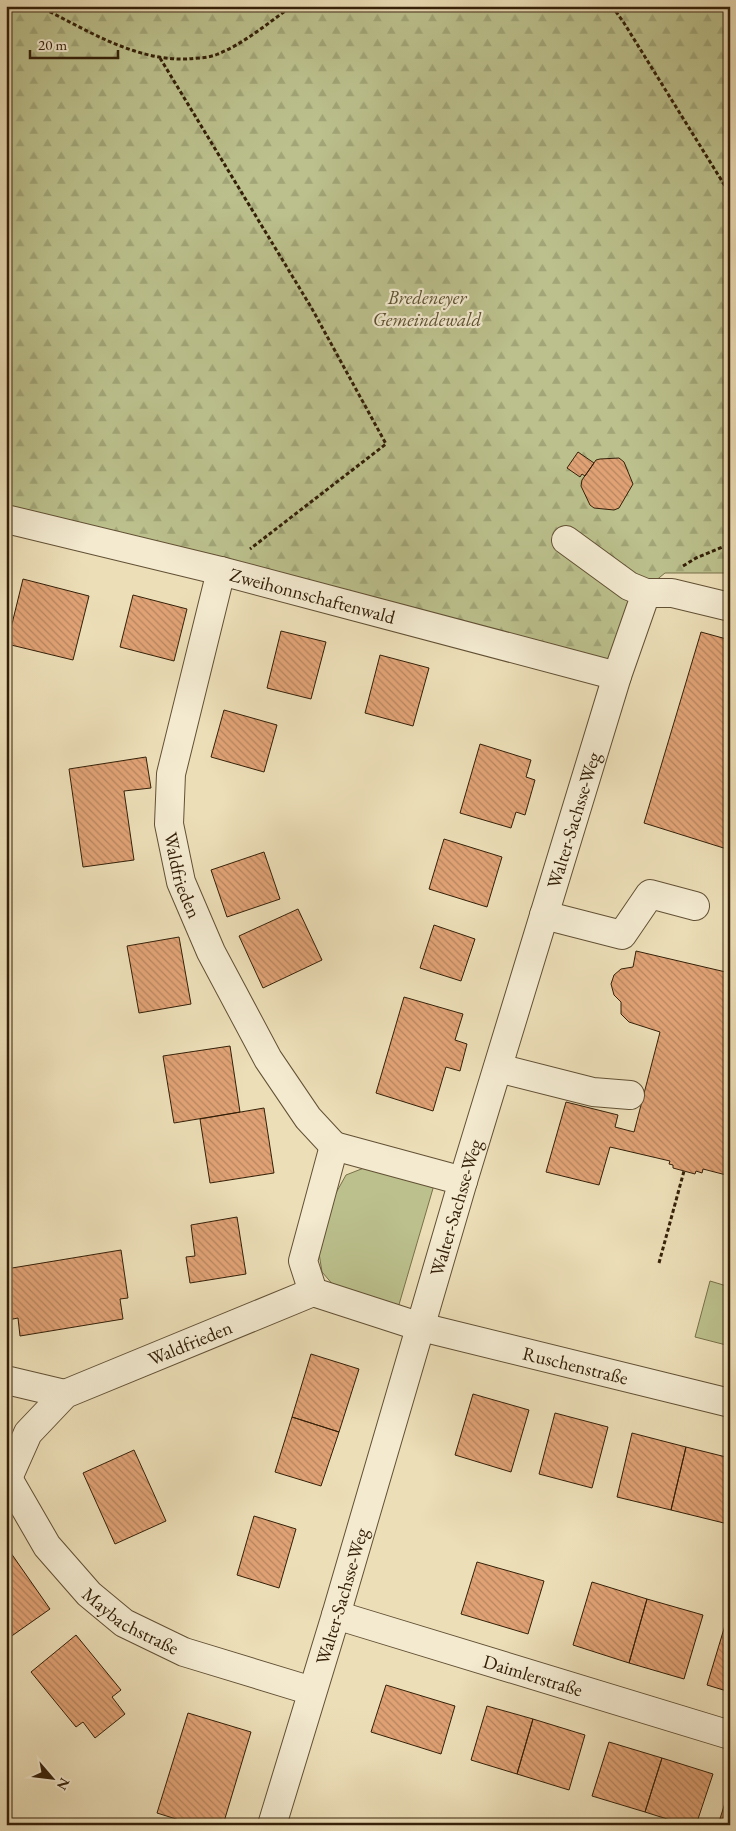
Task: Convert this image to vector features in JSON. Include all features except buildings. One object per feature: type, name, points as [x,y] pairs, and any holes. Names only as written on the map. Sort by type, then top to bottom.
[{"type":"street","name":"Zweihonnschaftenwald","points":[[6,519],[221,571],[617,676]]},
{"type":"street","points":[[566,540],[629,586],[646,593],[672,593],[730,606]]},
{"type":"street","name":"Waldfrieden","points":[[221,571],[171,774],[169,824],[181,882],[211,952],[268,1059],[308,1118],[334,1146]]},
{"type":"street","name":"Walter-Sachsse-Weg","points":[[272,1825],[336,1615],[463,1181],[617,676],[646,593]]},
{"type":"street","points":[[544,915],[622,935],[650,894],[695,906]]},
{"type":"street","points":[[498,1068],[593,1092],[630,1095]]},
{"type":"street","points":[[421,1327],[313,1292],[302,1261],[334,1146],[463,1181]]},
{"type":"street","name":"Waldfrieden","points":[[7,1477],[28,1433],[65,1394],[313,1292]]},
{"type":"street","name":"Ruschenstraße","points":[[421,1327],[730,1403]]},
{"type":"street","points":[[6,1380],[65,1394]]},
{"type":"street","name":"Maybachstraße","points":[[7,1477],[47,1546],[89,1594],[124,1623],[184,1652],[312,1691]]},
{"type":"street","name":"Daimlerstraße","points":[[336,1615],[730,1735]]},
{"type":"path","points":[[38,6],[113,43],[139,53],[160,58],[187,59],[216,56],[238,45],[292,6]]},
{"type":"path","points":[[612,6],[730,194]]},
{"type":"path","points":[[160,58],[311,307],[386,444],[221,571]]},
{"type":"path","points":[[659,1263],[684,1171]]},
{"type":"green space","name":"Bredeneyer Gemeindewald","points":[[6,6],[730,6],[730,573],[665,573],[644,590],[613,671],[6,513]]},
{"type":"green space","points":[[369,1166],[434,1185],[398,1308],[335,1287],[322,1272],[318,1247],[332,1200],[346,1175]]},
{"type":"green space","points":[[710,1281],[730,1287],[730,1346],[695,1337]]}]
